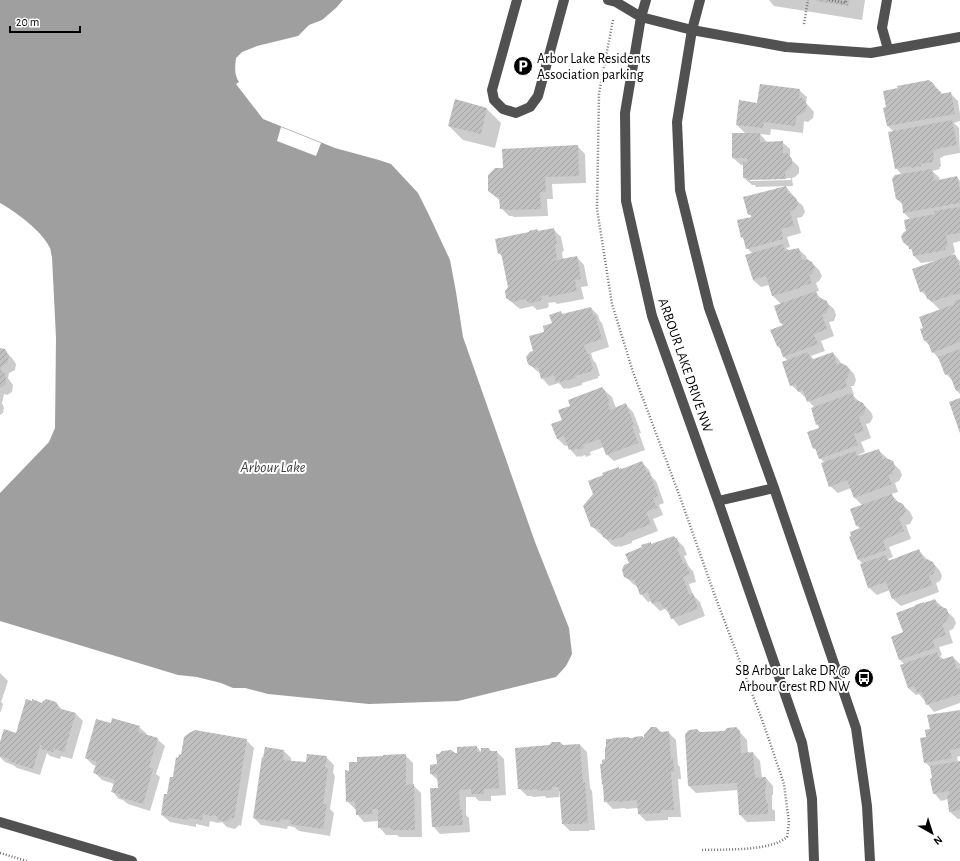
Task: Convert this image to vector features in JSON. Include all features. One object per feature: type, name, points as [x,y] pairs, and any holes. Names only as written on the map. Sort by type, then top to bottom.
[{"type":"street","points":[[517,0],[492,90],[494,100],[503,109],[516,113],[530,107],[538,96],[564,0]]},
{"type":"street","name":"ARBOUR LAKE DRIVE NW","points":[[646,0],[641,17],[625,113],[626,201],[652,316],[802,743],[812,799],[814,861]]},
{"type":"street","points":[[700,0],[692,30],[677,122],[680,190],[709,308],[774,488],[856,728],[867,806],[870,861]]},
{"type":"street","points":[[887,0],[882,28],[888,50]]},
{"type":"street","points":[[612,1],[641,17],[692,30],[786,47],[871,52],[960,36]]},
{"type":"street","points":[[718,501],[774,488]]},
{"type":"street","points":[[0,822],[132,861]]},
{"type":"path","points":[[804,24],[808,0]]},
{"type":"path","points":[[829,0],[846,3],[846,0]]},
{"type":"path","points":[[612,1],[612,31],[599,93],[597,209],[612,304],[634,372],[715,596],[764,725],[784,784],[789,823],[787,837],[782,841],[769,846],[701,850]]},
{"type":"path","points":[[0,852],[27,861]]},
{"type":"water","name":"Arbour Lake","points":[[0,0],[343,0],[322,20],[309,25],[298,36],[257,46],[242,52],[236,58],[235,67],[239,82],[236,84],[263,119],[335,148],[391,164],[418,193],[450,260],[463,337],[535,542],[569,628],[572,654],[566,666],[556,677],[458,701],[369,704],[268,694],[245,688],[233,688],[221,683],[197,677],[178,675],[0,621],[0,493],[49,442],[55,428],[56,338],[52,257],[50,248],[35,229],[13,211],[0,203]]},
{"type":"pier","points":[[281,127],[321,143],[316,156],[277,141]]},
{"type":"building","points":[[816,0],[849,0],[848,6]]},
{"type":"building","points":[[929,80],[934,84],[935,88],[941,93],[940,94],[951,92],[955,114],[887,126],[883,108],[886,107],[883,91],[898,88],[897,86]]},
{"type":"building","points":[[760,84],[800,89],[799,98],[803,98],[807,104],[806,111],[800,115],[797,115],[795,126],[764,122],[763,128],[736,125],[739,100],[757,103]]},
{"type":"building","points":[[455,99],[487,108],[481,134],[448,126]]},
{"type":"building","points":[[952,120],[957,145],[936,149],[933,151],[933,162],[921,164],[921,166],[911,168],[910,166],[895,169],[888,132]]},
{"type":"building","points":[[732,133],[760,133],[760,142],[783,141],[783,154],[787,153],[792,159],[792,165],[785,171],[786,179],[748,180],[748,178],[743,178],[743,162],[747,162],[747,158],[732,158]]},
{"type":"building","points":[[578,145],[579,176],[545,177],[546,192],[540,192],[541,209],[500,209],[499,197],[496,197],[488,191],[488,175],[495,168],[503,168],[502,149]]},
{"type":"building","points":[[932,169],[934,181],[957,176],[960,191],[960,203],[903,213],[902,202],[896,199],[892,179],[895,175]]},
{"type":"building","points":[[786,186],[788,194],[796,198],[798,204],[794,210],[790,211],[794,226],[781,229],[783,239],[746,249],[743,237],[741,238],[737,220],[752,217],[751,214],[748,215],[743,197]]},
{"type":"building","points":[[960,207],[960,233],[946,235],[948,245],[945,248],[946,250],[913,256],[912,249],[909,249],[909,245],[903,242],[901,236],[906,231],[904,220],[935,214],[934,211]]},
{"type":"building","points":[[554,228],[557,244],[555,245],[557,259],[551,261],[577,256],[581,279],[575,280],[577,291],[549,297],[548,295],[541,296],[542,298],[540,301],[529,303],[525,299],[512,302],[506,298],[505,291],[508,287],[501,253],[498,254],[495,239],[537,229],[538,231]]},
{"type":"building","points":[[783,244],[785,251],[799,248],[802,260],[807,259],[812,262],[815,268],[812,274],[809,275],[812,283],[772,296],[766,276],[753,280],[745,255]]},
{"type":"building","points":[[955,254],[960,267],[960,294],[955,294],[931,302],[927,299],[926,290],[920,292],[912,269]]},
{"type":"building","points":[[816,291],[818,298],[827,301],[829,307],[826,313],[822,315],[827,329],[814,334],[818,344],[783,357],[770,330],[783,325],[780,323],[774,306]]},
{"type":"building","points":[[960,299],[960,342],[932,353],[927,340],[924,341],[920,329],[923,328],[919,317],[955,304],[954,301]]},
{"type":"building","points":[[591,307],[602,339],[584,345],[587,354],[589,354],[593,369],[591,369],[592,371],[575,376],[576,378],[560,382],[559,380],[556,382],[554,375],[541,379],[538,367],[535,368],[528,364],[526,357],[533,351],[529,336],[544,332],[543,326],[552,323],[549,315],[561,311],[562,314]]},
{"type":"building","points":[[0,348],[5,349],[9,356],[7,363],[2,366],[1,371],[4,372],[6,377],[5,385],[0,388]]},
{"type":"building","points":[[960,349],[960,390],[956,391],[949,373],[945,375],[938,357]]},
{"type":"building","points":[[808,352],[811,360],[833,352],[837,365],[841,363],[847,366],[850,372],[845,379],[847,387],[807,402],[803,390],[798,392],[796,384],[790,386],[782,362]]},
{"type":"building","points":[[602,387],[610,403],[608,403],[610,410],[626,403],[634,425],[632,426],[638,443],[606,455],[600,439],[583,445],[584,448],[578,450],[577,448],[572,451],[571,449],[569,450],[564,436],[557,439],[551,424],[562,420],[558,410],[570,406],[568,400]]},
{"type":"building","points":[[852,393],[855,401],[857,400],[863,403],[866,409],[863,415],[859,417],[864,431],[854,434],[858,445],[819,459],[815,448],[813,449],[807,432],[819,428],[818,424],[816,425],[811,408]]},
{"type":"building","points":[[960,398],[960,433],[949,402]]},
{"type":"building","points":[[879,449],[883,460],[886,458],[893,461],[895,467],[892,474],[888,475],[892,484],[854,498],[847,480],[829,487],[821,463],[855,451],[857,456]]},
{"type":"building","points":[[642,461],[647,473],[649,472],[658,496],[653,498],[657,508],[646,512],[651,524],[625,534],[625,536],[608,540],[603,537],[599,529],[591,527],[583,506],[593,494],[588,481],[603,475],[602,473],[619,467],[619,469],[622,469]]},
{"type":"building","points":[[892,494],[895,502],[896,501],[903,504],[906,510],[899,518],[904,531],[883,540],[886,550],[858,560],[849,537],[851,536],[850,532],[860,528],[859,525],[856,526],[850,509]]},
{"type":"building","points":[[674,536],[677,538],[680,547],[677,548],[682,562],[683,564],[685,563],[690,574],[683,577],[689,595],[693,593],[698,609],[671,619],[667,607],[663,608],[660,601],[652,604],[648,592],[640,595],[634,579],[631,580],[624,577],[622,570],[624,565],[629,563],[625,554],[642,547],[641,545],[651,542],[651,544]]},
{"type":"building","points":[[919,549],[924,560],[927,559],[933,562],[936,568],[933,574],[929,576],[933,585],[892,599],[886,582],[868,588],[860,564],[886,555],[888,561]]},
{"type":"building","points":[[935,599],[938,607],[940,606],[947,609],[949,616],[942,624],[946,635],[933,640],[935,648],[899,660],[891,637],[903,632],[896,613]]},
{"type":"building","points":[[937,652],[940,660],[953,656],[957,669],[960,668],[960,694],[926,705],[922,692],[917,693],[914,686],[908,688],[900,665]]},
{"type":"building","points":[[26,699],[32,701],[32,699],[42,703],[46,699],[56,702],[59,707],[58,708],[76,713],[64,752],[54,749],[53,752],[41,749],[42,745],[40,745],[33,769],[8,761],[9,759],[0,756],[0,742],[4,729],[16,733]]},
{"type":"building","points":[[960,710],[960,748],[950,750],[952,758],[924,763],[920,738],[926,737],[925,730],[930,729],[927,715]]},
{"type":"building","points":[[112,718],[140,726],[138,732],[158,738],[149,767],[153,769],[143,804],[119,797],[120,794],[111,792],[115,780],[93,773],[97,762],[85,758],[96,719],[111,723]]},
{"type":"building","points":[[651,727],[656,727],[661,732],[669,731],[671,759],[673,758],[674,772],[671,772],[674,810],[661,810],[662,813],[638,814],[637,800],[604,802],[600,764],[602,764],[602,760],[605,759],[606,739],[633,738],[642,736],[644,738],[644,735]]},
{"type":"building","points":[[736,727],[740,731],[741,753],[753,752],[755,778],[766,777],[765,788],[766,803],[768,803],[768,814],[739,815],[737,783],[688,786],[685,734],[689,730],[697,729],[700,732],[724,731],[727,728]]},
{"type":"building","points":[[195,730],[247,739],[234,819],[231,818],[227,822],[219,820],[214,815],[210,816],[203,814],[202,820],[189,818],[188,820],[161,815],[164,794],[167,794],[170,777],[173,777],[176,757],[178,758],[179,754],[181,755],[184,737]]},
{"type":"building","points":[[552,742],[560,742],[563,745],[580,744],[588,822],[582,824],[562,824],[559,787],[552,787],[552,790],[538,791],[538,789],[518,789],[515,748],[549,745]]},
{"type":"building","points":[[477,746],[477,752],[481,752],[481,748],[489,748],[490,751],[497,751],[499,788],[484,789],[484,794],[471,794],[471,789],[459,790],[460,810],[462,809],[463,825],[432,827],[430,788],[438,788],[437,774],[430,774],[430,765],[437,764],[436,754],[439,754],[442,751],[451,750],[457,753],[457,747]]},
{"type":"building","points":[[265,747],[284,750],[283,760],[306,762],[307,754],[327,756],[325,767],[328,768],[323,804],[327,804],[323,829],[290,824],[291,820],[281,819],[280,822],[253,818],[262,757],[263,758]]},
{"type":"building","points":[[406,754],[406,785],[414,784],[415,830],[391,830],[390,827],[378,828],[378,809],[372,809],[373,814],[356,815],[355,801],[346,802],[345,770],[349,771],[349,762],[357,762],[357,757]]},
{"type":"building","points":[[960,761],[960,810],[949,812],[947,795],[949,794],[949,791],[933,794],[930,779],[932,778],[930,766]]},
{"type":"place","name":"Arbor Lake Residents Association parking","points":[[523,66]]},
{"type":"place","name":"SB Arbour Lake DR @ Arbour Crest RD NW","points":[[864,678]]}]
